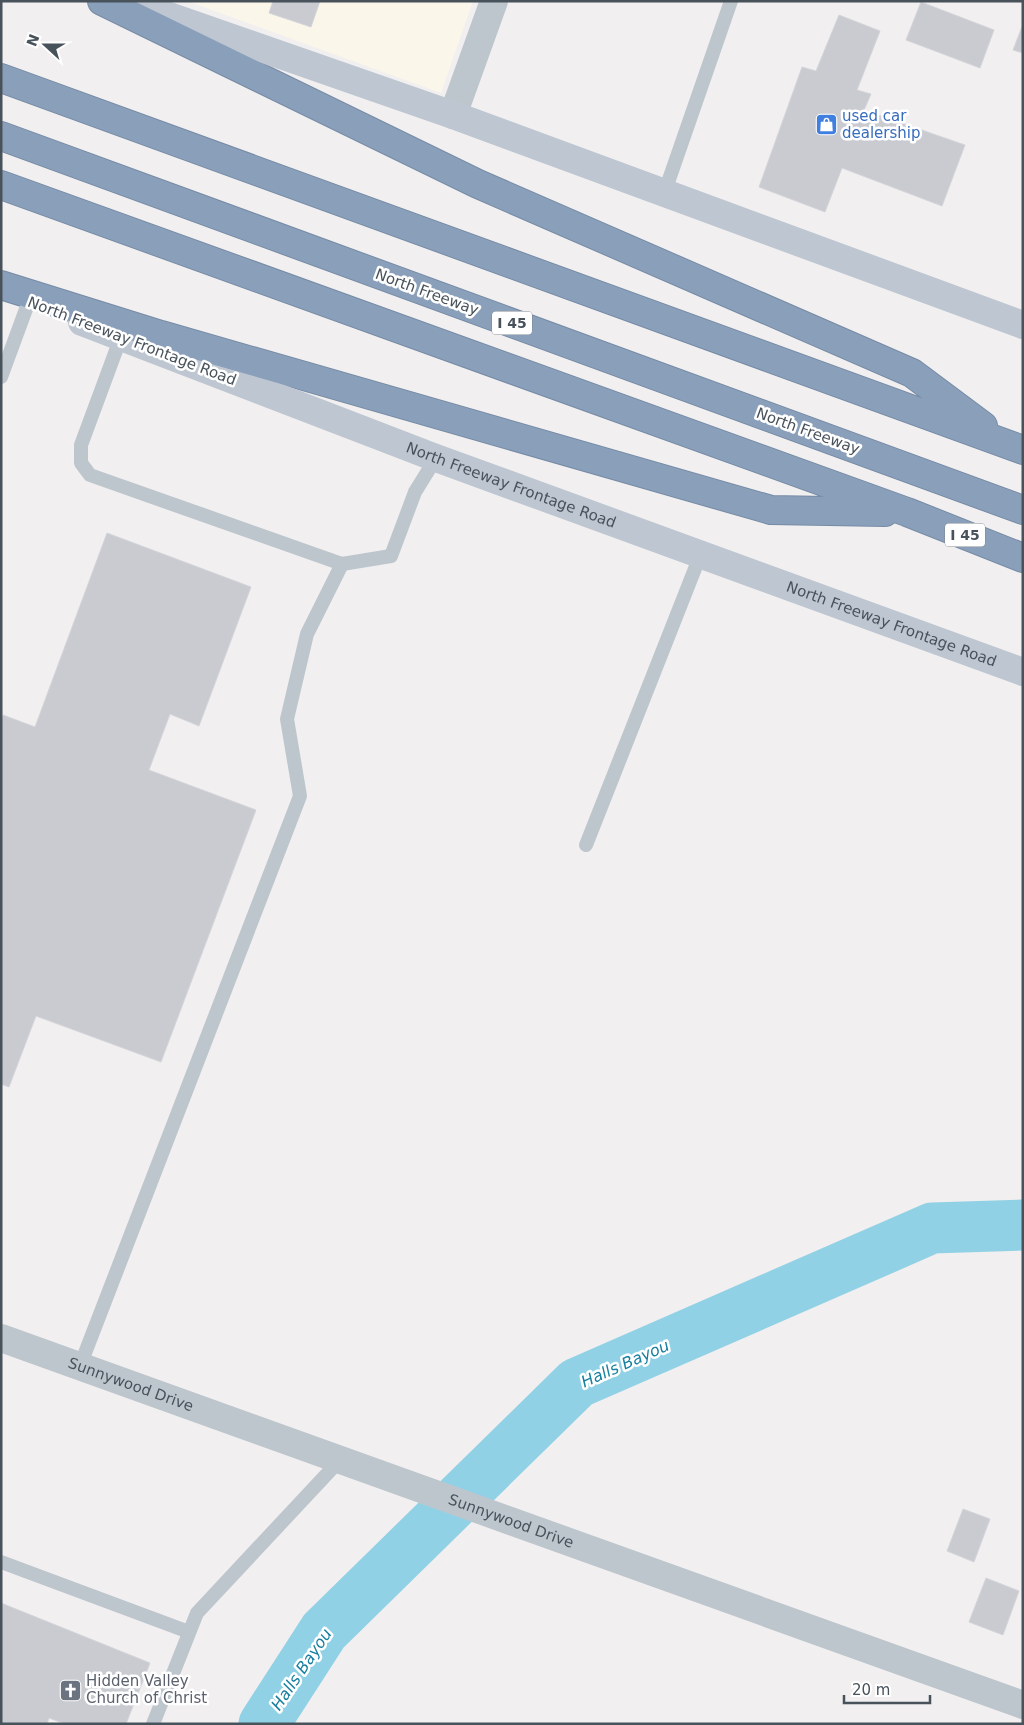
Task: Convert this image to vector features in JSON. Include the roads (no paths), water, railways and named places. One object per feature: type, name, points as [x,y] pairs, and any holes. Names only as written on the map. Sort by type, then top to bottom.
[{"type":"highway","points":[[102,1],[478,184],[912,374],[1016,447]]},
{"type":"highway","points":[[1,78],[1016,447]]},
{"type":"highway","name":"North Freeway","points":[[1,136],[1023,510]]},
{"type":"highway","name":"I 45","points":[[1,185],[907,512],[1023,558]]},
{"type":"highway","points":[[1,285],[161,335],[771,510],[907,512]]},
{"type":"main road","points":[[132,2],[452,115],[1023,325]]},
{"type":"main road","name":"North Freeway Frontage Road","points":[[1,291],[436,458],[700,556],[1023,672]]},
{"type":"street","points":[[452,115],[494,1]]},
{"type":"street","name":"Sunnywood Drive","points":[[1,1338],[1023,1705]]},
{"type":"lane","points":[[664,194],[731,1]]},
{"type":"lane","points":[[1,376],[29,301]]},
{"type":"lane","points":[[121,337],[81,445],[81,463],[90,475],[342,564],[391,556],[415,492],[436,458]]},
{"type":"lane","points":[[586,845],[700,556]]},
{"type":"lane","points":[[80,1366],[300,796],[286,719],[307,634],[342,564]]},
{"type":"lane","points":[[152,1724],[197,1613],[340,1460]]},
{"type":"lane","points":[[1,1562],[189,1632]]},
{"type":"waterway","name":"Halls Bayou","points":[[264,1724],[324,1631],[577,1383],[932,1228],[1023,1225]]},
{"type":"place","name":"used car dealership","points":[[826,125]]},
{"type":"place","name":"Hidden Valley Church of Christ","points":[[70,1690]]}]
